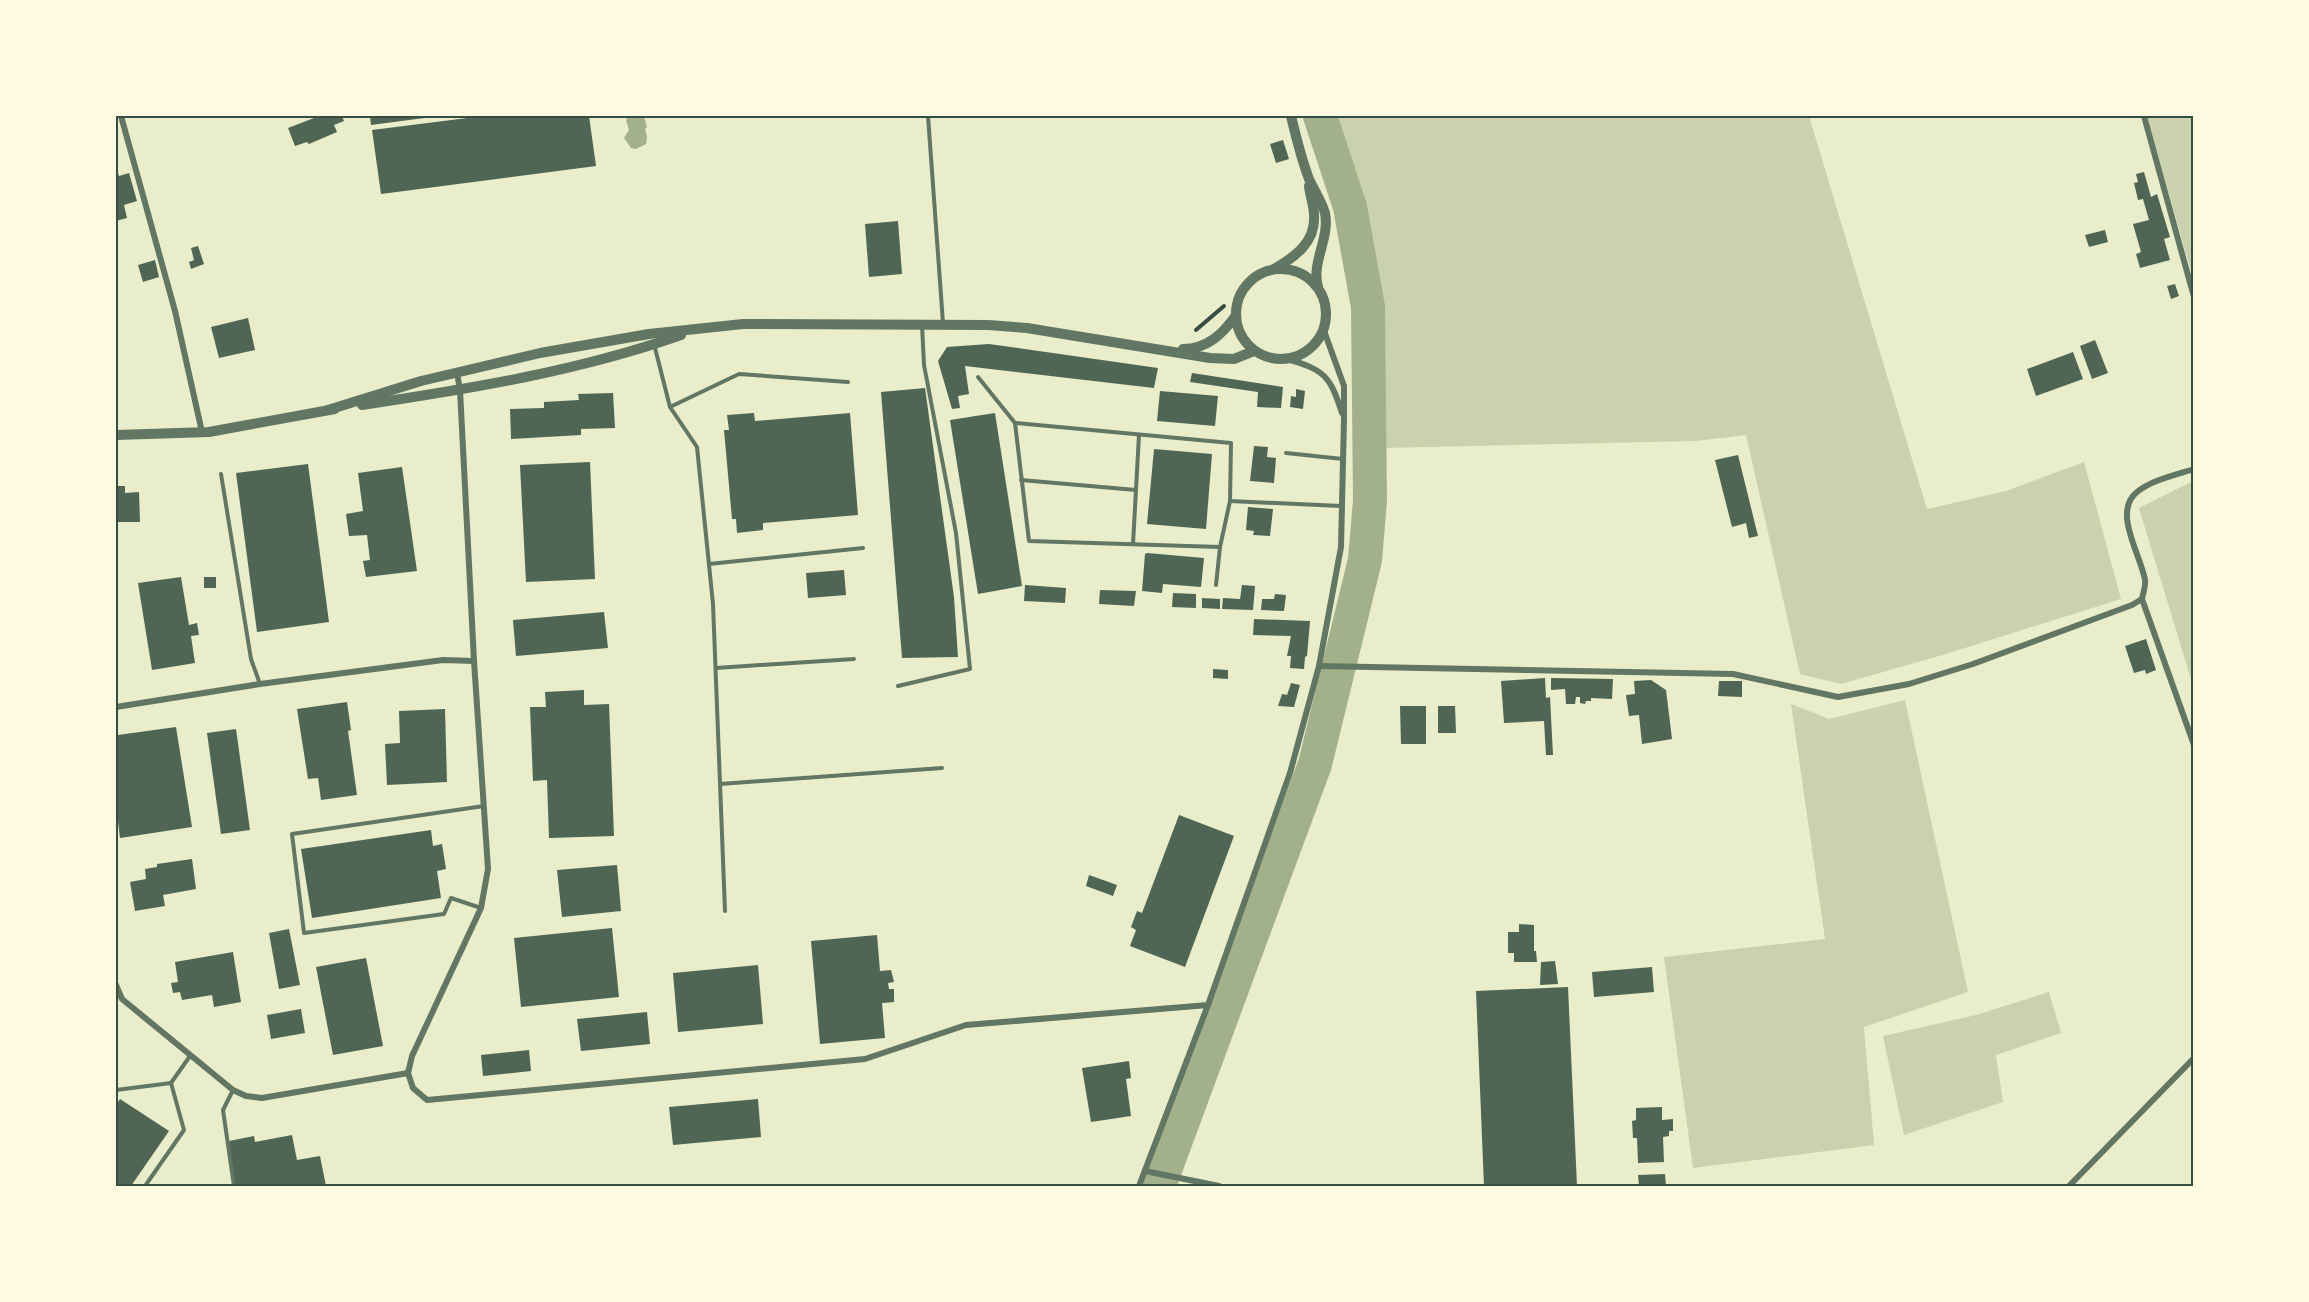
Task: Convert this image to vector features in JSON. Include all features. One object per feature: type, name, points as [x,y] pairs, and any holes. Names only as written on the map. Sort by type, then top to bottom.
[{"type":"street","points":[[121,116],[175,310],[202,432]]},
{"type":"street","points":[[1291,116],[1309,177],[1325,213],[1325,225],[1315,278],[1326,309],[1323,328],[1320,338],[1311,348],[1300,356],[1287,359],[1261,356],[1242,338],[1236,324],[1239,295],[1259,274],[1287,269],[1301,274],[1319,291]]},
{"type":"street","points":[[2144,116],[2193,297]]},
{"type":"street","points":[[1273,270],[1298,255],[1312,228],[1315,214],[1311,201],[1309,177]]},
{"type":"street","points":[[1164,349],[1191,349],[1205,345],[1218,337],[1236,315]]},
{"type":"street","points":[[328,410],[421,381],[540,352],[609,339],[743,324],[922,323],[1027,328],[1225,359],[1254,351]]},
{"type":"street","points":[[116,435],[202,432],[460,390],[577,365],[654,344],[698,328]]},
{"type":"street","points":[[1139,1186],[1208,1005],[1290,773],[1319,666],[1341,547],[1344,419],[1344,386],[1323,328]]},
{"type":"street","points":[[1287,359],[1310,366],[1328,378],[1344,419]]},
{"type":"street","points":[[457,372],[460,390],[474,661],[488,869],[481,908],[412,1056],[408,1073],[413,1088],[427,1100],[866,1059],[966,1025],[1208,1005]]},
{"type":"street","points":[[2193,469],[2152,483],[2136,493],[2127,504],[2126,520],[2146,583],[2142,599],[2193,745]]},
{"type":"street","points":[[1319,666],[1733,674],[1838,697],[1909,684],[1973,664],[2132,605],[2142,599]]},
{"type":"street","points":[[116,707],[260,684],[442,660],[474,661]]},
{"type":"street","points":[[116,985],[122,999],[233,1090],[246,1096],[262,1098],[408,1073]]},
{"type":"street","points":[[2069,1186],[2193,1058]]},
{"type":"street","points":[[1146,1171],[1219,1186]]},
{"type":"lane","points":[[928,116],[943,324]]},
{"type":"lane","points":[[898,686],[970,669],[956,533],[924,365],[922,323]]},
{"type":"lane","points":[[654,344],[670,407],[697,447],[709,564],[716,668],[725,911]]},
{"type":"lane","points":[[670,407],[739,374],[848,382]]},
{"type":"lane","points":[[978,377],[1015,423],[1029,541],[1220,547]]},
{"type":"lane","points":[[1015,423],[1231,443],[1230,501],[1220,547],[1216,585]]},
{"type":"lane","points":[[1133,544],[1139,435]]},
{"type":"lane","points":[[1286,453],[1343,459]]},
{"type":"lane","points":[[221,474],[251,659],[260,684]]},
{"type":"lane","points":[[1021,480],[1136,490]]},
{"type":"lane","points":[[1230,501],[1342,506]]},
{"type":"lane","points":[[709,564],[863,548]]},
{"type":"lane","points":[[716,668],[854,659]]},
{"type":"lane","points":[[720,784],[942,768]]},
{"type":"lane","points":[[481,908],[451,898],[444,914],[304,933],[292,834],[485,806]]},
{"type":"lane","points":[[116,1090],[171,1083],[191,1055]]},
{"type":"lane","points":[[145,1186],[183,1130],[171,1083]]},
{"type":"lane","points":[[233,1090],[223,1110],[234,1186]]},
{"type":"path","points":[[1191,335],[1239,295]]},
{"type":"shaded area","points":[[629,116],[644,116],[647,127],[645,129],[646,144],[636,149],[631,148],[624,138],[629,130],[626,120]]},
{"type":"shaded area","points":[[1327,116],[1809,116],[1927,509],[2006,491],[2084,462],[2121,599],[1841,684],[1800,674],[1746,435],[1696,441],[1385,448],[1379,294],[1355,201]]},
{"type":"shaded area","points":[[2147,116],[2193,116],[2193,278]]},
{"type":"shaded area","points":[[2193,481],[2193,686],[2139,508]]},
{"type":"shaded area","points":[[1905,700],[1968,992],[1864,1027],[1874,1145],[1693,1168],[1664,957],[1825,939],[1791,704],[1829,719]]},
{"type":"shaded area","points":[[2049,992],[2061,1033],[1996,1055],[2003,1102],[1904,1135],[1883,1036],[1976,1015]]},
{"type":"building","points":[[319,116],[342,116],[344,121],[334,125],[337,132],[309,144],[307,142],[295,146],[288,128]]},
{"type":"building","points":[[370,116],[432,116],[432,117],[371,125]]},
{"type":"building","points":[[483,116],[589,116],[596,166],[381,194],[372,130]]},
{"type":"building","points":[[1283,140],[1289,159],[1276,163],[1270,144]]},
{"type":"building","points":[[116,167],[119,176],[129,173],[137,201],[124,205],[127,218],[116,221]]},
{"type":"building","points":[[2144,172],[2151,197],[2157,194],[2170,237],[2164,239],[2170,260],[2140,268],[2136,254],[2141,252],[2133,224],[2149,220],[2143,199],[2138,200],[2134,183],[2138,182],[2136,174]]},
{"type":"building","points":[[898,221],[902,274],[869,277],[865,224]]},
{"type":"building","points":[[2105,230],[2108,242],[2089,247],[2085,235]]},
{"type":"building","points":[[198,246],[204,264],[191,269],[189,262],[194,260],[191,248]]},
{"type":"building","points":[[155,260],[159,277],[143,282],[138,265]]},
{"type":"building","points":[[2175,284],[2179,296],[2171,299],[2167,286]]},
{"type":"building","points":[[248,318],[255,350],[219,358],[211,327]]},
{"type":"building","points":[[2095,340],[2108,373],[2092,379],[2080,346]]},
{"type":"building","points":[[989,344],[1158,368],[1154,388],[965,366],[969,394],[958,396],[960,408],[952,409],[938,361],[947,347]]},
{"type":"building","points":[[2073,352],[2083,379],[2036,396],[2027,369]]},
{"type":"building","points":[[1192,373],[1283,387],[1281,408],[1257,407],[1258,392],[1190,382]]},
{"type":"building","points":[[925,388],[954,597],[958,657],[902,658],[881,392]]},
{"type":"building","points":[[1296,389],[1305,391],[1303,409],[1290,407],[1291,396],[1296,397]]},
{"type":"building","points":[[1160,391],[1218,396],[1215,426],[1157,421]]},
{"type":"building","points":[[613,393],[615,428],[581,429],[581,435],[511,439],[510,409],[544,408],[544,402],[579,400],[578,394]]},
{"type":"building","points":[[754,413],[755,421],[850,413],[858,515],[763,523],[763,530],[737,533],[736,519],[732,519],[724,430],[729,430],[727,415]]},
{"type":"building","points":[[995,413],[1022,586],[978,594],[950,420]]},
{"type":"building","points":[[1254,446],[1268,447],[1267,457],[1276,458],[1274,483],[1250,481]]},
{"type":"building","points":[[1154,449],[1212,454],[1206,529],[1147,524]]},
{"type":"building","points":[[1738,455],[1758,536],[1749,538],[1746,523],[1732,527],[1715,460]]},
{"type":"building","points":[[590,462],[595,579],[526,582],[520,465]]},
{"type":"building","points":[[308,464],[329,622],[257,632],[236,473]]},
{"type":"building","points":[[402,467],[417,571],[366,577],[363,561],[370,560],[367,535],[349,536],[346,514],[363,511],[358,473]]},
{"type":"building","points":[[116,486],[125,486],[125,493],[139,492],[140,522],[116,522]]},
{"type":"building","points":[[1248,507],[1273,509],[1270,536],[1253,535],[1254,531],[1246,530]]},
{"type":"building","points":[[1145,554],[1204,558],[1201,587],[1163,584],[1162,593],[1142,591]]},
{"type":"building","points":[[844,570],[846,595],[808,598],[806,573]]},
{"type":"building","points":[[181,577],[189,625],[197,623],[199,635],[191,636],[195,663],[152,670],[138,583]]},
{"type":"building","points":[[204,577],[216,577],[216,588],[204,588]]},
{"type":"building","points":[[1025,585],[1066,588],[1065,603],[1024,601]]},
{"type":"building","points":[[1242,585],[1255,586],[1253,610],[1222,609],[1223,598],[1240,599]]},
{"type":"building","points":[[1100,590],[1136,591],[1134,606],[1099,604]]},
{"type":"building","points":[[1173,593],[1196,594],[1196,608],[1172,607]]},
{"type":"building","points":[[1275,594],[1286,595],[1284,611],[1261,610],[1262,599],[1274,599]]},
{"type":"building","points":[[1202,598],[1220,599],[1220,609],[1202,608]]},
{"type":"building","points":[[604,612],[608,648],[516,656],[513,620]]},
{"type":"building","points":[[1254,619],[1310,621],[1304,669],[1290,668],[1291,656],[1287,656],[1291,636],[1253,635]]},
{"type":"building","points":[[2146,639],[2156,670],[2146,674],[2145,670],[2134,673],[2125,646]]},
{"type":"building","points":[[1213,669],[1228,670],[1228,679],[1213,678]]},
{"type":"building","points":[[1545,678],[1546,698],[1550,697],[1553,755],[1546,755],[1544,721],[1504,723],[1501,681]]},
{"type":"building","points":[[1551,678],[1613,679],[1612,699],[1591,698],[1591,701],[1586,701],[1585,704],[1580,703],[1580,697],[1576,697],[1575,704],[1566,704],[1565,689],[1551,690]]},
{"type":"building","points":[[1651,680],[1666,690],[1672,739],[1642,744],[1639,715],[1629,716],[1626,695],[1635,694],[1634,681]]},
{"type":"building","points":[[1719,681],[1742,681],[1742,697],[1718,696]]},
{"type":"building","points":[[1291,683],[1300,685],[1294,707],[1278,706],[1282,694],[1287,695]]},
{"type":"building","points":[[584,690],[584,705],[609,704],[614,836],[549,838],[547,780],[533,781],[530,707],[546,707],[545,692]]},
{"type":"building","points":[[347,702],[351,730],[348,731],[357,795],[321,800],[318,778],[308,779],[297,709]]},
{"type":"building","points":[[1400,706],[1426,706],[1426,744],[1401,744]]},
{"type":"building","points":[[1438,706],[1455,706],[1456,733],[1438,733]]},
{"type":"building","points":[[445,709],[447,782],[387,785],[385,744],[400,743],[399,711]]},
{"type":"building","points":[[176,727],[192,827],[120,838],[116,805],[116,738],[118,735]]},
{"type":"building","points":[[236,729],[250,830],[221,834],[207,733]]},
{"type":"building","points":[[1179,815],[1234,836],[1185,967],[1130,946],[1136,930],[1131,927],[1137,911],[1142,913]]},
{"type":"building","points":[[431,830],[433,846],[442,844],[446,869],[437,871],[441,898],[312,918],[301,849]]},
{"type":"building","points":[[192,859],[196,889],[163,895],[165,906],[135,911],[130,882],[146,879],[145,869],[157,867],[157,864]]},
{"type":"building","points":[[617,865],[621,911],[562,917],[557,870]]},
{"type":"building","points":[[1089,875],[1117,885],[1113,896],[1086,886]]},
{"type":"building","points":[[1519,924],[1534,925],[1534,951],[1536,951],[1537,962],[1514,962],[1514,953],[1508,953],[1508,932],[1519,932]]},
{"type":"building","points":[[612,928],[619,997],[521,1007],[514,938]]},
{"type":"building","points":[[289,929],[300,985],[279,989],[269,933]]},
{"type":"building","points":[[877,935],[880,971],[891,970],[894,982],[888,983],[889,989],[894,989],[894,1002],[882,1003],[885,1038],[820,1044],[811,941]]},
{"type":"building","points":[[233,952],[241,1002],[214,1007],[212,995],[182,1000],[180,992],[173,993],[171,983],[178,982],[175,962]]},
{"type":"building","points":[[366,958],[383,1046],[333,1055],[316,967]]},
{"type":"building","points":[[1555,961],[1558,984],[1540,985],[1541,962]]},
{"type":"building","points":[[758,965],[763,1024],[678,1032],[673,973]]},
{"type":"building","points":[[1652,967],[1654,992],[1594,997],[1592,972]]},
{"type":"building","points":[[1568,987],[1577,1186],[1484,1186],[1476,991]]},
{"type":"building","points":[[301,1009],[305,1033],[271,1039],[267,1015]]},
{"type":"building","points":[[647,1012],[650,1044],[581,1051],[577,1019]]},
{"type":"building","points":[[529,1050],[531,1071],[483,1076],[481,1055]]},
{"type":"building","points":[[1129,1061],[1131,1078],[1126,1079],[1131,1116],[1091,1122],[1082,1068]]},
{"type":"building","points":[[120,1099],[169,1131],[131,1186],[116,1186],[116,1105]]},
{"type":"building","points":[[758,1099],[761,1137],[673,1145],[669,1107]]},
{"type":"building","points":[[1662,1107],[1662,1120],[1673,1119],[1673,1131],[1669,1131],[1669,1136],[1663,1137],[1664,1162],[1638,1163],[1637,1138],[1633,1138],[1632,1121],[1636,1120],[1636,1108]]},
{"type":"building","points":[[292,1135],[297,1160],[320,1156],[326,1186],[235,1186],[229,1141],[254,1136],[255,1142]]},
{"type":"building","points":[[1665,1174],[1666,1186],[1639,1186],[1638,1175]]},
{"type":"waterway","points":[[1159,1186],[1315,764],[1365,560],[1370,501],[1368,307],[1350,207],[1320,116]]}]
